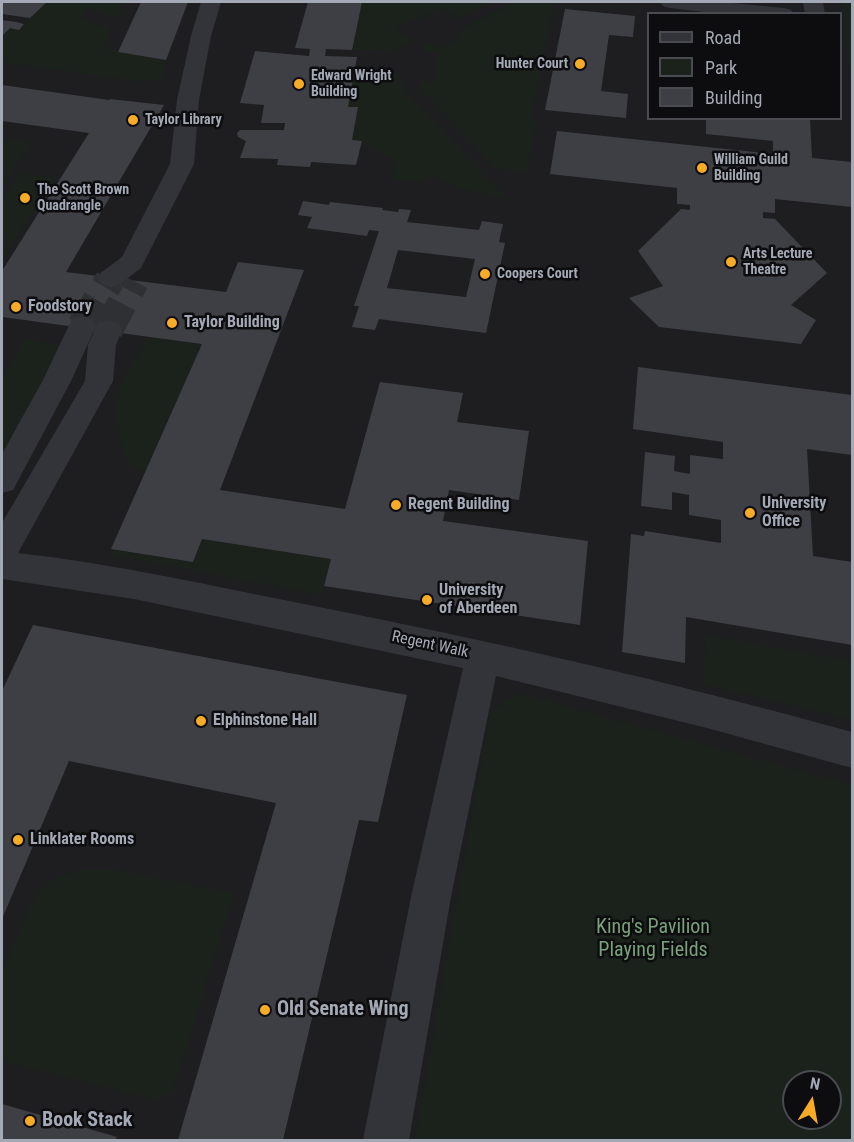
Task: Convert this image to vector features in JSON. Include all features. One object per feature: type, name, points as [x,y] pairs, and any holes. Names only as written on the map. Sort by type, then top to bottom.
[{"type":"lane","points":[[126,274],[181,166],[188,100],[201,36],[211,2]]},
{"type":"lane","points":[[670,2],[765,12]]},
{"type":"lane","points":[[2,481],[57,381],[95,328],[102,345],[99,381],[2,551]]},
{"type":"lane","name":"Regent Walk","points":[[2,565],[67,574],[190,597],[483,656],[721,714],[852,750]]},
{"type":"lane","points":[[386,1140],[431,897],[483,656]]},
{"type":"shaded area","name":"University of Aberdeen","points":[[2,2],[852,2],[852,1140],[2,1140]]},
{"type":"green space","points":[[47,2],[125,2],[117,18],[87,8],[81,19],[110,28],[104,48],[166,60],[163,78],[144,82],[2,62],[2,36],[10,28],[19,29]]},
{"type":"green space","points":[[362,2],[493,2],[460,19],[442,8],[396,29],[415,41],[392,51],[352,50]]},
{"type":"green space","points":[[515,2],[555,2],[530,119],[536,120],[527,172],[504,170],[494,166],[420,88],[421,81],[434,82],[438,52],[422,50],[424,45],[431,43],[439,48],[463,37],[458,31]]},
{"type":"green space","points":[[842,2],[852,2],[852,97]]},
{"type":"green space","points":[[356,64],[398,74],[408,95],[508,199],[463,189],[429,175],[426,182],[392,178],[395,161],[362,141],[352,140],[358,108],[348,107]]},
{"type":"green space","points":[[2,138],[31,142],[2,188]]},
{"type":"green space","points":[[21,173],[56,178],[2,259],[4,232],[2,231],[2,202]]},
{"type":"green space","points":[[149,336],[202,344],[145,472],[132,467],[124,455],[119,436],[117,400],[130,367]]},
{"type":"green space","points":[[25,340],[60,345],[28,421],[2,457],[2,379]]},
{"type":"green space","points":[[202,539],[331,559],[321,595],[108,554],[111,549],[193,562]]},
{"type":"green space","points":[[706,635],[852,661],[852,720],[703,684]]},
{"type":"green space","name":"King's Pavilion Playing Fields","points":[[519,693],[852,785],[852,1140],[415,1140],[490,712]]},
{"type":"green space","points":[[76,870],[118,870],[234,893],[173,1091],[156,1100],[2,1061],[2,973],[29,908],[46,884]]},
{"type":"building","points":[[2,2],[47,2],[30,18],[2,14]]},
{"type":"building","points":[[141,2],[188,2],[166,60],[118,52]]},
{"type":"building","name":"Edward Wright Building","points":[[308,2],[362,2],[352,50],[326,49],[325,56],[357,57],[348,107],[358,107],[352,140],[362,141],[356,165],[311,162],[310,167],[277,165],[278,159],[240,158],[246,141],[238,137],[237,133],[240,130],[284,130],[285,123],[261,123],[264,105],[240,103],[255,51],[309,56],[310,49],[295,48]]},
{"type":"building","name":"Hunter Court","points":[[565,9],[635,16],[633,37],[609,35],[601,91],[628,94],[626,118],[545,110]]},
{"type":"building","points":[[2,20],[24,24],[19,30],[10,28],[2,36]]},
{"type":"building","points":[[2,85],[164,105],[66,272],[226,292],[238,262],[304,270],[220,490],[345,509],[380,382],[463,393],[457,422],[529,431],[519,500],[449,490],[443,521],[588,541],[580,625],[324,586],[331,559],[202,539],[193,562],[111,549],[202,344],[2,317],[2,271],[89,133],[2,121]]},
{"type":"building","points":[[706,120],[810,120],[812,158],[852,162],[852,207],[775,199],[775,213],[763,212],[763,218],[775,219],[827,273],[791,305],[816,320],[801,344],[659,327],[629,298],[663,286],[638,251],[681,209],[690,210],[690,205],[677,204],[677,188],[550,174],[557,131],[773,154],[773,141],[706,134]]},
{"type":"building","name":"Coopers Court","points":[[303,201],[329,205],[330,202],[398,212],[399,209],[411,210],[407,222],[479,230],[482,221],[503,224],[499,242],[505,243],[486,333],[379,319],[375,330],[352,327],[359,306],[354,306],[379,231],[369,230],[367,236],[307,228],[312,217],[298,215]],"holes":[[[398,250],[475,259],[466,297],[387,288]]]},
{"type":"building","name":"University Office","points":[[638,367],[852,395],[852,455],[807,449],[813,556],[852,562],[852,645],[686,617],[685,663],[622,652],[631,534],[644,536],[645,531],[721,543],[721,520],[689,515],[689,495],[672,492],[672,510],[641,506],[645,452],[675,456],[674,471],[690,474],[690,455],[723,459],[723,442],[633,429]]},
{"type":"building","points":[[33,625],[407,695],[378,822],[359,820],[283,1140],[178,1140],[276,803],[69,761],[2,919],[2,691]]},
{"type":"building","name":"Book Stack","points":[[2,1104],[117,1137],[115,1140],[2,1140]]},
{"type":"tunnel","points":[[82,326],[110,280]]},
{"type":"tunnel","points":[[108,330],[134,281]]},
{"type":"place","name":"Hunter Court","points":[[580,64]]},
{"type":"place","name":"Edward Wright Building","points":[[299,84]]},
{"type":"place","name":"Taylor Library","points":[[133,120]]},
{"type":"place","name":"William Guild Building","points":[[702,168]]},
{"type":"place","name":"The Scott Brown Quadrangle","points":[[25,198]]},
{"type":"place","name":"Arts Lecture Theatre","points":[[731,262]]},
{"type":"place","name":"Coopers Court","points":[[485,274]]},
{"type":"place","name":"Foodstory","points":[[16,307]]},
{"type":"place","name":"Taylor Building","points":[[172,323]]},
{"type":"place","name":"Regent Building","points":[[396,505]]},
{"type":"place","name":"University Office","points":[[750,513]]},
{"type":"place","name":"University of Aberdeen","points":[[427,600]]},
{"type":"place","name":"Elphinstone Hall","points":[[201,721]]},
{"type":"place","name":"Linklater Rooms","points":[[18,840]]},
{"type":"place","name":"Old Senate Wing","points":[[265,1010]]},
{"type":"place","name":"Book Stack","points":[[30,1121]]}]
